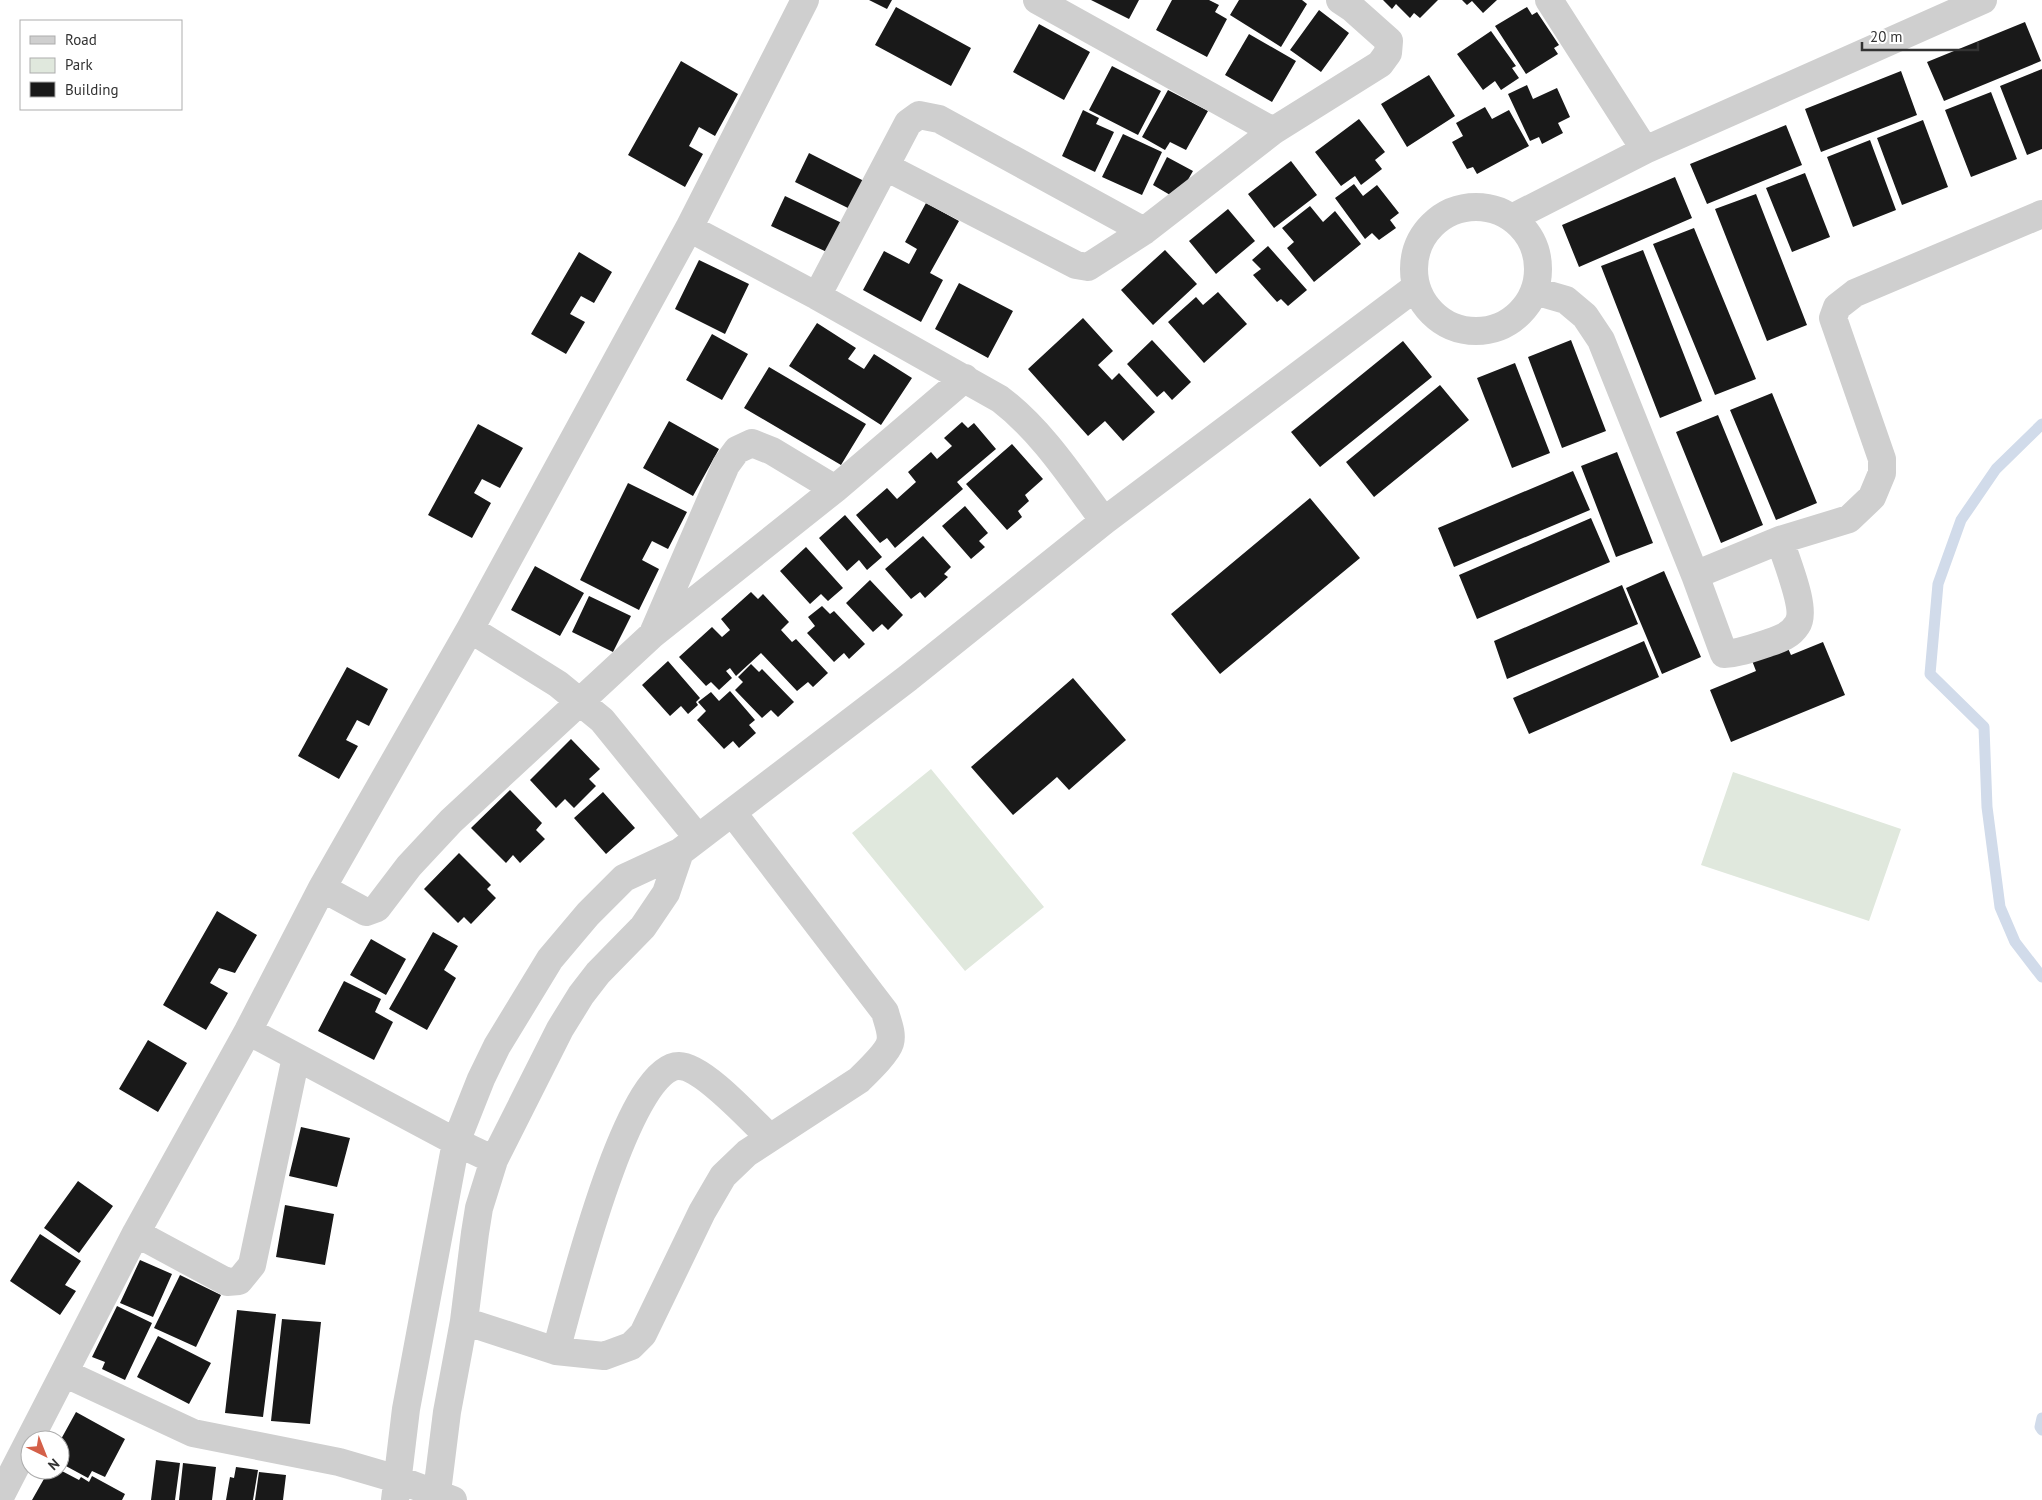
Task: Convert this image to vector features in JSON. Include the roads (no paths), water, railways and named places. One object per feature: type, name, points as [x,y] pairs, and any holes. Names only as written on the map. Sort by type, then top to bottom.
[{"type":"street","points":[[0,1497],[136,1233],[248,1031],[322,888],[470,629],[688,228],[805,0]]},
{"type":"street","points":[[1037,0],[1273,131]]},
{"type":"street","points":[[886,167],[1076,265],[1088,266],[1144,231],[1273,131],[1380,64],[1388,53],[1389,41],[1352,8],[1340,0]]},
{"type":"street","points":[[1549,0],[1644,150]]},
{"type":"street","points":[[1512,218],[1644,150],[1971,2]]},
{"type":"street","points":[[817,296],[908,124],[919,115],[939,119],[1144,231]]},
{"type":"street","points":[[1480,207],[1497,211],[1512,218],[1527,233],[1536,250],[1538,271],[1535,291],[1520,312],[1499,327],[1482,331],[1465,330],[1449,325],[1435,316],[1423,303],[1416,287],[1414,270],[1416,254],[1423,238],[1433,224],[1447,214],[1464,208],[1480,207]]},
{"type":"street","points":[[1695,575],[1780,540],[1849,519],[1872,497],[1882,473],[1882,459],[1833,318],[1837,307],[1855,293],[2042,214]]},
{"type":"street","points":[[688,228],[817,296],[1000,399],[1022,416],[1050,448],[1104,522]]},
{"type":"street","points":[[396,1490],[406,1409],[456,1142],[481,1079],[497,1046],[550,959],[588,914],[624,878],[689,845],[908,678],[1104,522],[1416,287]]},
{"type":"street","points":[[1535,291],[1566,300],[1586,316],[1601,340],[1695,575],[1724,654],[1739,653],[1787,636],[1798,625],[1801,615],[1797,592],[1780,540]]},
{"type":"street","points":[[322,888],[366,912],[377,908],[409,866],[451,821],[653,634],[835,489],[965,378]]},
{"type":"street","points":[[653,634],[726,465],[737,450],[752,443],[772,451],[835,489]]},
{"type":"street","points":[[470,629],[558,684],[602,720],[689,845]]},
{"type":"street","points":[[464,1321],[556,1351],[604,1356],[631,1346],[643,1334],[702,1212],[723,1176],[747,1153],[859,1080],[873,1066],[890,1043],[890,1028],[885,1012],[732,812]]},
{"type":"street","points":[[64,1373],[193,1433],[339,1462],[396,1490],[442,1498],[447,1412],[464,1321],[479,1208],[494,1160],[560,1029],[581,995],[598,973],[643,927],[666,893],[689,845]]},
{"type":"street","points":[[248,1031],[456,1142],[494,1160]]},
{"type":"street","points":[[136,1233],[227,1282],[238,1281],[252,1265],[296,1057]]},
{"type":"street","points":[[556,1351],[584,1249],[612,1162],[628,1124],[652,1086],[667,1069],[680,1066],[694,1070],[718,1088],[770,1138]]},
{"type":"waterway","points":[[2042,424],[1996,469],[1961,520],[1938,584],[1930,674],[1984,727],[1987,807],[2000,907],[2015,942],[2042,977]]},
{"type":"waterway","points":[[2042,1418],[2040,1427],[2042,1430]]}]
